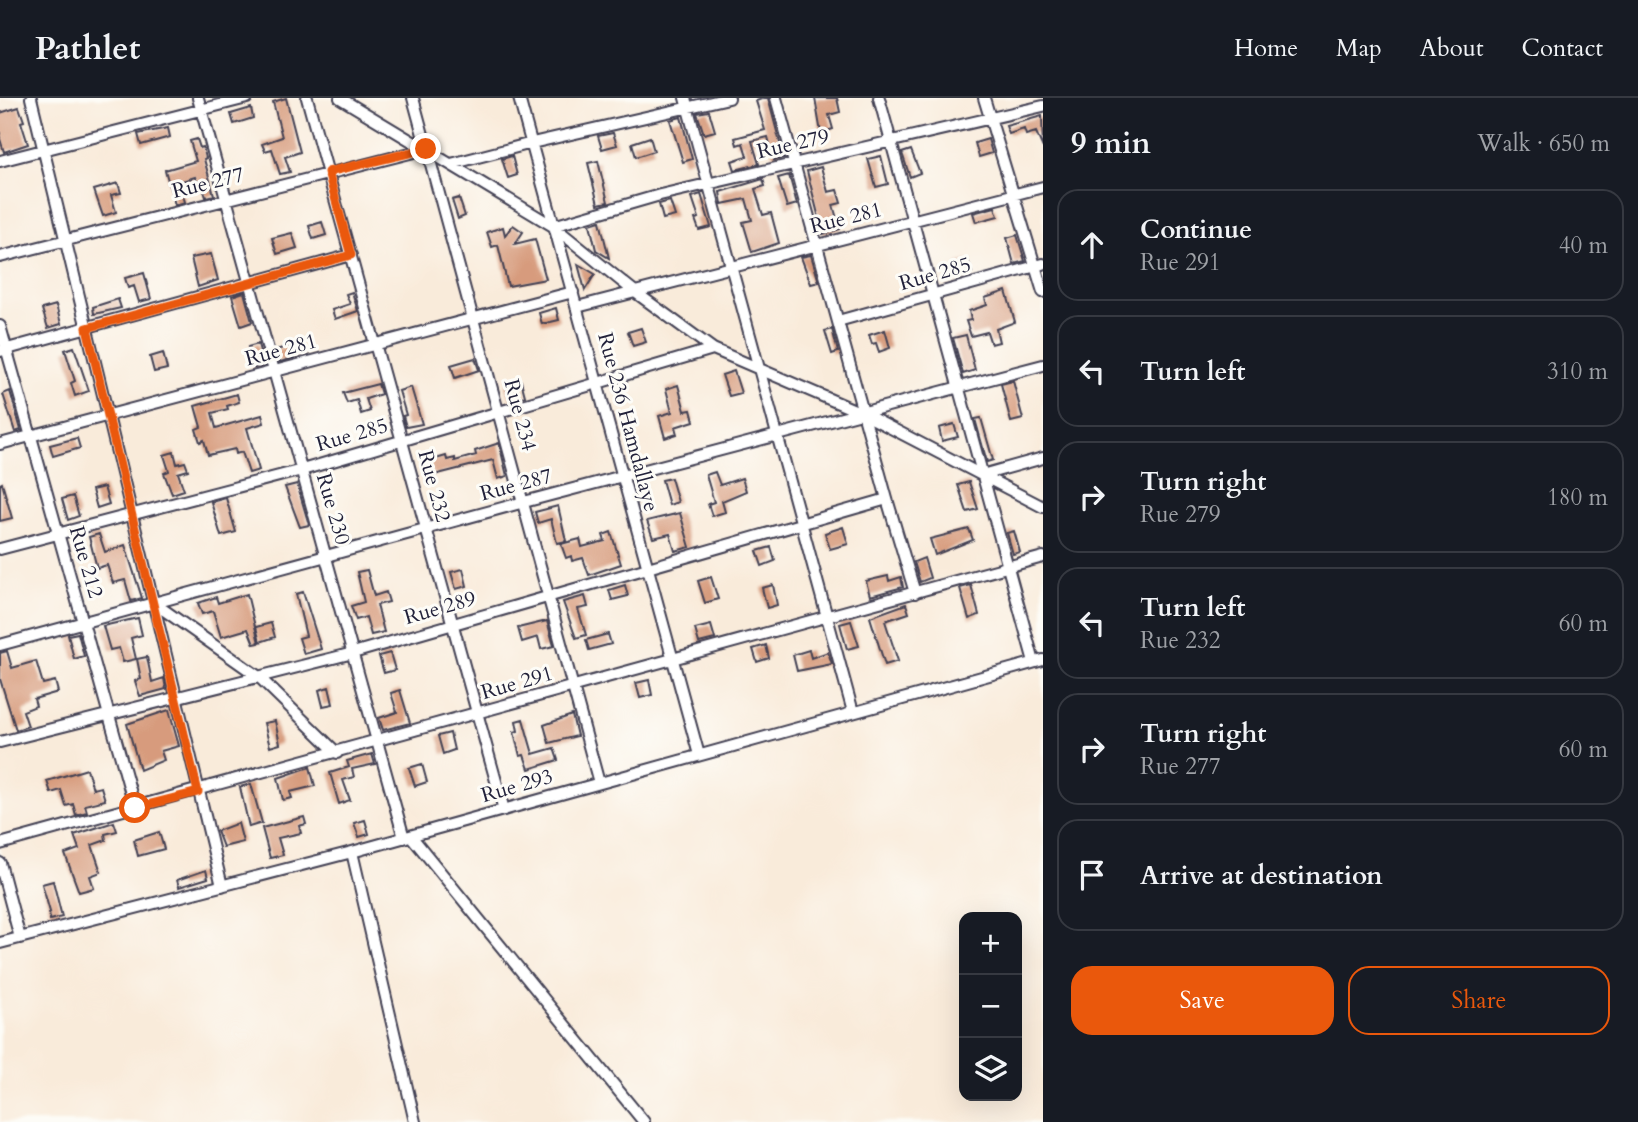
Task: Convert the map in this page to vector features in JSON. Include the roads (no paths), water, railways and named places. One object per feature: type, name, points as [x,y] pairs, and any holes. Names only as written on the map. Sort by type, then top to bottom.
[{"type":"street","points":[[32,98],[222,886]]},
{"type":"street","name":"Rue 230","points":[[198,98],[378,742],[408,837]]},
{"type":"street","points":[[0,161],[247,98]]},
{"type":"street","name":"Rue 232","points":[[307,98],[504,810]]},
{"type":"street","points":[[340,98],[553,226],[635,292],[713,349],[864,414],[1043,507]]},
{"type":"street","name":"Rue 234","points":[[413,98],[599,783]]},
{"type":"street","name":"Rue 236 Hamdallaye","points":[[519,98],[699,755]]},
{"type":"street","points":[[452,164],[687,103],[729,98]]},
{"type":"street","points":[[776,98],[915,593]]},
{"type":"street","points":[[879,98],[1007,567],[1038,661]]},
{"type":"street","points":[[984,98],[1013,195],[1039,265],[1043,292]]},
{"type":"street","points":[[687,103],[853,712]]},
{"type":"street","name":"Rue 279","points":[[553,226],[708,183],[1043,106]]},
{"type":"street","name":"Rue 277","points":[[0,257],[426,149]]},
{"type":"street","name":"Rue 281","points":[[576,307],[1043,187]]},
{"type":"street","points":[[3,350],[351,255]]},
{"type":"street","name":"Rue 285","points":[[838,321],[1039,265]]},
{"type":"street","name":"Rue 281","points":[[0,444],[573,292]]},
{"type":"street","name":"Rue 212","points":[[0,326],[3,350],[31,436],[135,808]]},
{"type":"street","name":"Rue 285","points":[[0,549],[302,470],[713,349]]},
{"type":"street","name":"Rue 287","points":[[0,645],[524,502],[1043,365]]},
{"type":"street","points":[[982,475],[1043,458]]},
{"type":"street","name":"Rue 289","points":[[0,742],[353,653],[887,499]]},
{"type":"street","name":"Rue 291","points":[[0,844],[198,792],[1043,557]]},
{"type":"street","points":[[154,603],[259,677],[337,753]]},
{"type":"street","name":"Rue 293","points":[[0,943],[408,837],[1038,661]]},
{"type":"street","points":[[408,837],[644,1122]]},
{"type":"street","points":[[352,852],[415,1122]]},
{"type":"street","points":[[0,863],[20,938]]}]
